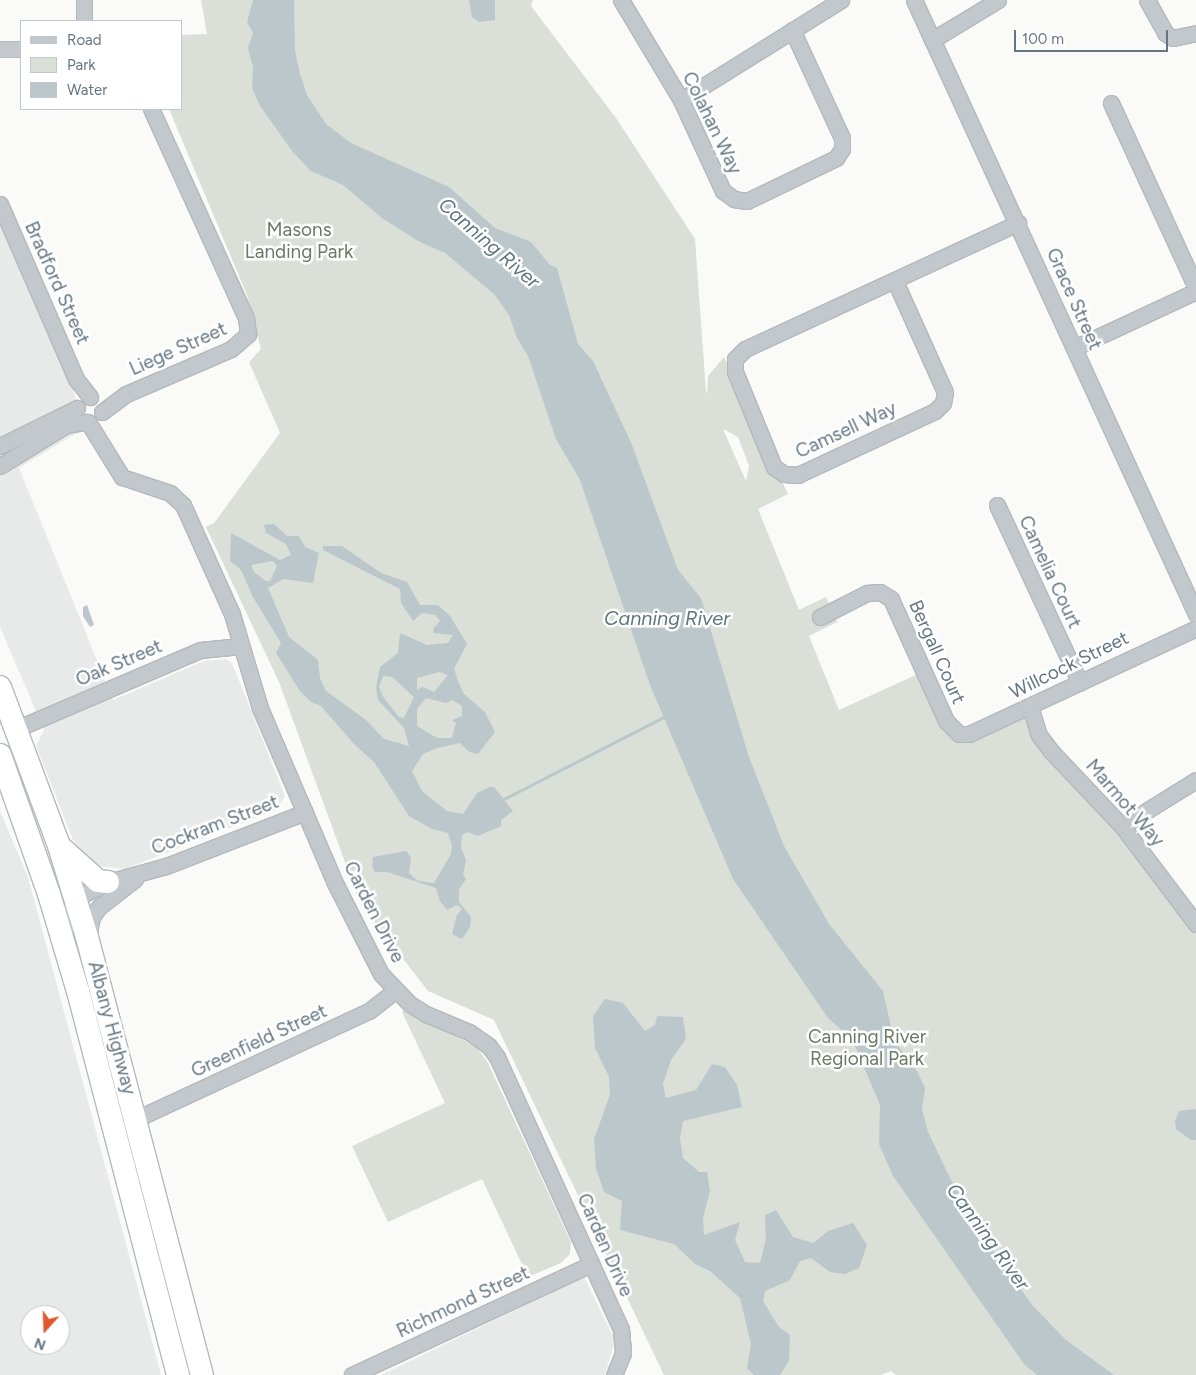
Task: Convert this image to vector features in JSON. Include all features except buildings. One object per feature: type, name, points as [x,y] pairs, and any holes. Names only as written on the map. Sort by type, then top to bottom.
[{"type":"highway","name":"Albany Highway","points":[[0,687],[59,846],[73,906],[88,937],[202,1375]]},
{"type":"highway","name":"Albany Highway","points":[[0,755],[64,941],[178,1375]]},
{"type":"highway","points":[[59,846],[98,880],[108,882]]},
{"type":"street","points":[[84,0],[84,20]]},
{"type":"street","name":"Colahan Way","points":[[621,0],[682,100],[723,191],[734,199],[747,200],[836,158],[842,149],[842,138],[792,30]]},
{"type":"street","points":[[682,100],[841,0]]},
{"type":"street","name":"Grace Street","points":[[914,0],[1196,614]]},
{"type":"street","points":[[932,40],[998,0]]},
{"type":"street","points":[[1147,0],[1165,33],[1178,38],[1196,33]]},
{"type":"street","points":[[0,49],[20,49]]},
{"type":"street","points":[[1074,348],[1196,289],[1112,103]]},
{"type":"street","name":"Liege Street","points":[[0,446],[90,411],[231,349],[246,339],[249,327],[246,318],[151,110]]},
{"type":"street","name":"Bradford Street","points":[[0,204],[90,411]]},
{"type":"street","name":"Camsell Way","points":[[894,281],[945,392],[943,403],[935,410],[798,474],[784,474],[774,467],[735,372],[735,359],[745,349],[1018,223]]},
{"type":"street","name":"Liege Street","points":[[0,466],[90,411]]},
{"type":"street","name":"Carden Drive","points":[[90,411],[114,468],[122,477],[170,493],[183,505],[232,614],[260,708],[304,812],[373,962],[395,991],[426,1014],[469,1032],[489,1046],[498,1057],[621,1329],[623,1353],[614,1375]]},
{"type":"street","name":"Camelia Court","points":[[997,505],[1080,683]]},
{"type":"street","name":"Bergall Court","points":[[820,617],[867,593],[880,592],[891,599],[946,721],[959,734]]},
{"type":"street","name":"Willcock Street","points":[[959,734],[969,734],[1196,628]]},
{"type":"street","name":"Oak Street","points":[[16,729],[200,650],[241,646]]},
{"type":"street","name":"Marmot Way","points":[[1030,706],[1039,735],[1122,826],[1196,924]]},
{"type":"street","points":[[1122,826],[1196,780]]},
{"type":"street","name":"Cockram Street","points":[[73,906],[84,894],[108,882],[140,875],[304,812]]},
{"type":"street","name":"Cockram Street","points":[[88,937],[92,917],[99,907],[140,875]]},
{"type":"street","points":[[64,941],[73,906]]},
{"type":"street","name":"Greenfield Street","points":[[136,1119],[369,1011],[395,991]]},
{"type":"street","name":"Richmond Street","points":[[352,1375],[592,1264]]},
{"type":"shaded area","points":[[0,219],[70,380],[85,428],[19,468],[113,700],[204,661],[226,659],[232,663],[285,796],[276,810],[125,869],[94,866],[73,840],[36,746],[44,730],[0,627]]},
{"type":"shaded area","points":[[0,811],[28,877],[161,1375],[0,1375]]},
{"type":"shaded area","points":[[584,1277],[615,1340],[605,1375],[381,1375]]},
{"type":"green space","name":"Canning River Regional Park","points":[[201,0],[533,0],[531,6],[616,118],[695,239],[706,392],[707,394],[708,376],[724,357],[788,494],[758,509],[799,610],[826,597],[837,622],[809,636],[839,710],[918,674],[959,737],[1021,710],[1196,922],[1196,1375],[896,1375],[891,1371],[881,1375],[664,1375],[494,1020],[428,991],[360,903],[279,682],[206,527],[214,523],[280,433],[249,362],[261,349],[247,295],[169,110],[182,110],[182,35],[207,34]],"holes":[[[723,429],[738,437],[749,466],[746,481]]]},
{"type":"green space","points":[[406,1009],[478,1049],[488,1063],[571,1242],[570,1254],[561,1263],[528,1277],[482,1179],[388,1222],[352,1146],[445,1103],[402,1012]]},
{"type":"water","name":"Canning River","points":[[253,0],[294,0],[295,51],[300,74],[307,95],[326,124],[351,143],[449,187],[495,228],[531,242],[550,265],[557,268],[578,344],[593,361],[632,445],[678,570],[701,598],[749,757],[784,846],[829,924],[883,991],[894,1040],[918,1073],[925,1088],[922,1109],[928,1132],[949,1176],[979,1230],[1032,1305],[1066,1340],[1114,1375],[1037,1375],[1024,1364],[893,1176],[879,1144],[880,1105],[852,1039],[828,1018],[733,879],[650,685],[580,480],[556,439],[528,356],[517,338],[509,315],[495,295],[445,253],[418,241],[382,218],[343,185],[311,171],[292,151],[260,106],[252,88],[253,67],[248,48],[253,33],[247,22]]},
{"type":"water","points":[[469,0],[495,0],[495,20],[479,22],[472,17]]},
{"type":"water","points":[[274,524],[287,536],[299,536],[305,547],[319,553],[313,583],[283,579],[268,588],[289,637],[318,660],[320,678],[326,691],[366,720],[384,739],[409,746],[404,728],[378,700],[376,687],[380,667],[398,653],[400,633],[427,645],[448,643],[453,635],[434,633],[433,629],[440,621],[435,615],[422,613],[413,621],[401,603],[400,589],[323,550],[323,546],[342,546],[381,573],[407,582],[420,605],[438,605],[450,616],[467,644],[454,669],[464,694],[485,712],[495,732],[478,754],[469,752],[460,743],[437,748],[423,754],[412,771],[422,791],[447,811],[463,814],[477,793],[494,787],[513,811],[501,820],[501,826],[478,836],[468,832],[462,835],[461,848],[466,860],[463,875],[466,879],[459,889],[459,902],[471,917],[470,927],[462,939],[452,934],[457,915],[462,909],[457,905],[447,910],[440,901],[436,888],[387,872],[375,872],[372,866],[373,857],[406,851],[411,857],[409,873],[418,881],[434,883],[451,854],[452,846],[448,833],[432,829],[409,816],[374,762],[354,744],[321,706],[311,702],[300,691],[276,653],[281,643],[253,597],[241,570],[230,561],[231,533],[280,560],[291,555],[286,544],[266,533],[264,525]],"holes":[[[273,561],[277,566],[270,581],[266,581],[254,572],[251,565]],[[439,672],[448,675],[434,692],[423,687],[417,690],[417,678]],[[383,676],[392,677],[414,697],[404,718],[399,717],[383,697],[379,687]],[[426,698],[446,703],[452,700],[462,706],[462,716],[452,720],[456,723],[452,738],[437,738],[417,726],[417,709]]]},
{"type":"water","points":[[87,605],[94,625],[90,627],[83,616],[83,607]]},
{"type":"water","points":[[605,999],[623,1003],[645,1031],[655,1025],[657,1016],[683,1017],[686,1039],[671,1060],[663,1084],[666,1098],[696,1090],[712,1064],[725,1067],[737,1085],[742,1107],[683,1121],[680,1138],[683,1158],[699,1172],[707,1172],[710,1191],[703,1218],[704,1235],[740,1222],[735,1240],[745,1262],[760,1263],[766,1239],[765,1215],[776,1210],[793,1237],[813,1243],[828,1231],[853,1223],[867,1245],[859,1268],[845,1274],[830,1272],[811,1258],[800,1261],[790,1280],[765,1291],[763,1301],[779,1327],[790,1335],[789,1361],[780,1375],[754,1375],[747,1368],[751,1344],[740,1298],[710,1271],[695,1264],[674,1244],[620,1230],[622,1201],[604,1192],[596,1168],[594,1139],[610,1095],[609,1077],[595,1048],[593,1016]]},
{"type":"water","points":[[1196,1109],[1196,1140],[1191,1140],[1176,1129],[1175,1121],[1179,1111]]},
{"type":"waterway","points":[[500,801],[667,715]]},
{"type":"park label","name":"Masons Landing Park","points":[[299,241]]}]
